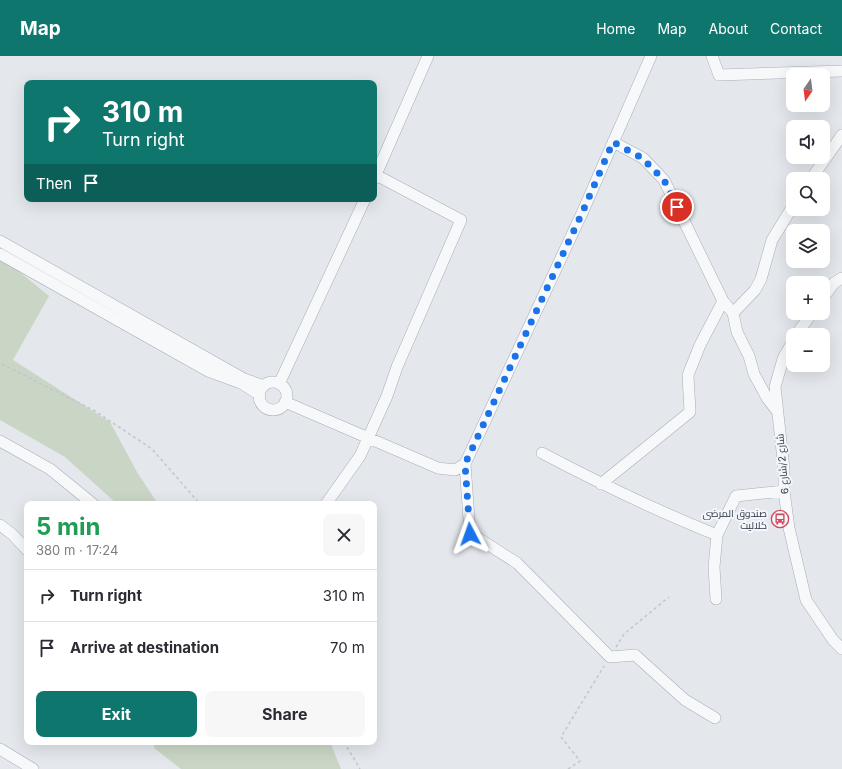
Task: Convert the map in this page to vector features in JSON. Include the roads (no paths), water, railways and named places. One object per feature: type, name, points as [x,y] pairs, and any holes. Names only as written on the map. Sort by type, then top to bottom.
[{"type":"street","points":[[377,172],[428,56]]},
{"type":"street","points":[[651,56],[583,211],[465,464],[470,534],[517,563],[610,657],[635,655],[685,700],[715,718]]},
{"type":"street","points":[[712,56],[719,75],[842,71]]},
{"type":"street","points":[[817,172],[842,135]]},
{"type":"street","points":[[613,142],[642,158],[664,180],[723,301],[733,313],[736,332],[750,356],[754,374],[766,398],[777,412]]},
{"type":"street","points":[[328,501],[360,456],[387,396],[397,367],[461,220],[377,178]]},
{"type":"street","points":[[279,384],[364,202]]},
{"type":"street","points":[[733,313],[755,290],[761,278],[772,240],[787,216]]},
{"type":"street","points":[[0,241],[262,390]]},
{"type":"street","points":[[0,246],[245,385]]},
{"type":"street","points":[[0,254],[208,370],[245,385],[262,390]]},
{"type":"street","points":[[830,288],[834,283],[842,278]]},
{"type":"street","points":[[601,484],[690,412],[688,375],[700,345],[723,301]]},
{"type":"street","name":"شارع 2/شارع 6","points":[[786,355],[775,387],[784,469],[784,491],[789,528],[806,600],[833,640],[842,649]]},
{"type":"street","points":[[271,383],[279,384],[286,394],[285,402],[276,410],[268,409],[262,404],[262,390],[271,383]]},
{"type":"street","points":[[285,402],[438,468],[455,470],[465,464]]},
{"type":"street","points":[[0,441],[50,468],[89,501]]},
{"type":"street","points":[[542,454],[601,484],[716,535]]},
{"type":"street","points":[[716,598],[714,567],[716,535],[736,496],[784,491]]},
{"type":"street","points":[[0,525],[12,534],[24,547]]},
{"type":"street","points":[[0,749],[33,769]]},
{"type":"place","name":"صندوق المرضى كلاليت","points":[[780,519]]}]
